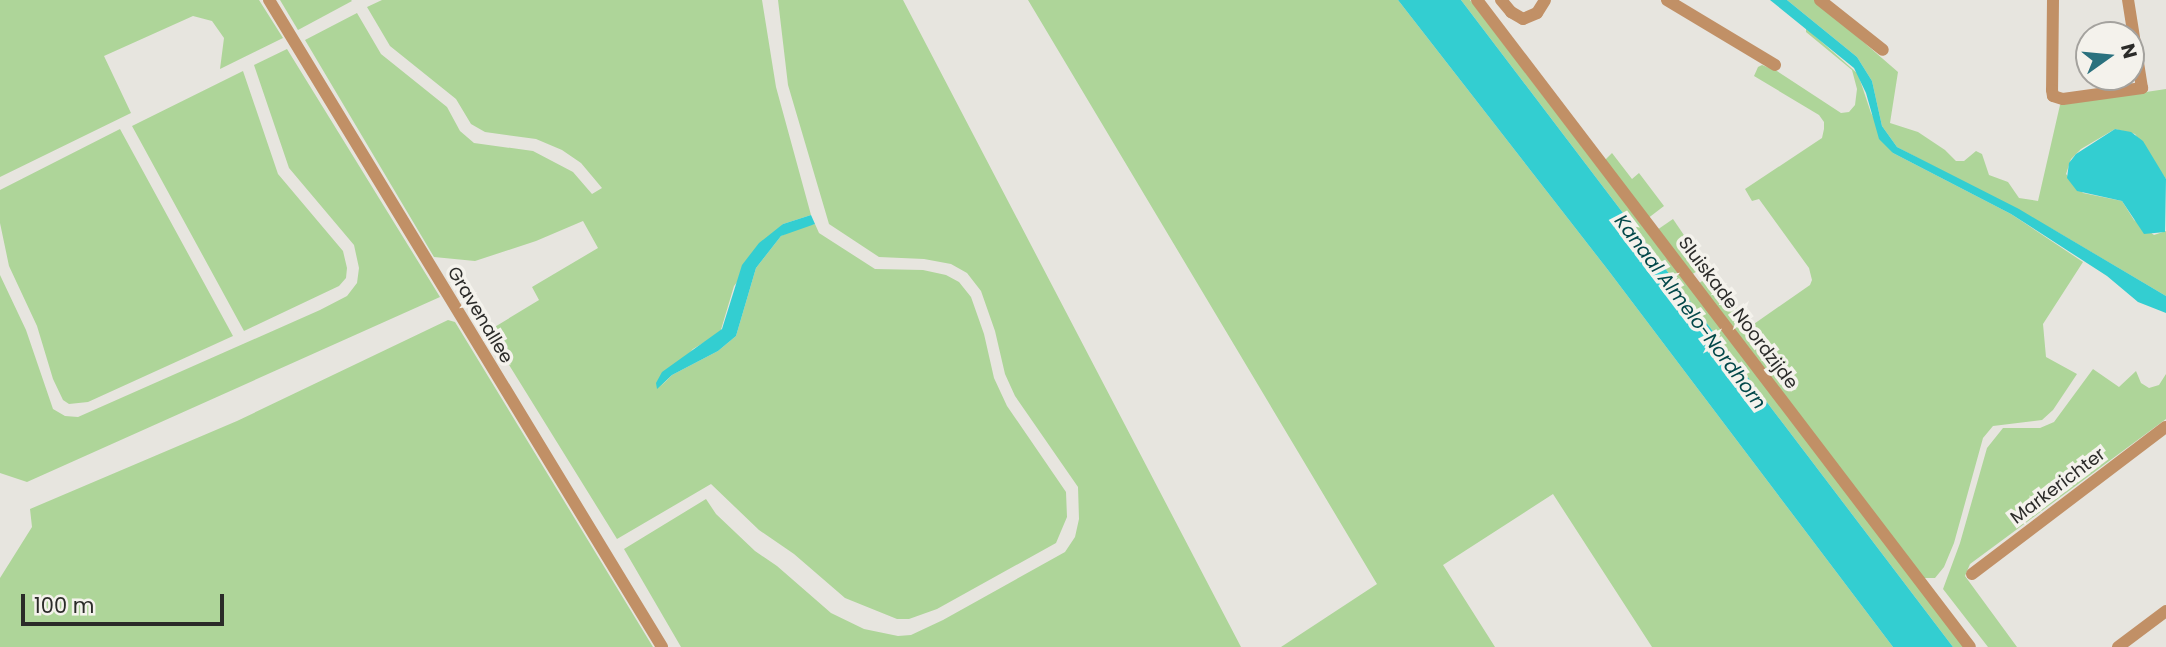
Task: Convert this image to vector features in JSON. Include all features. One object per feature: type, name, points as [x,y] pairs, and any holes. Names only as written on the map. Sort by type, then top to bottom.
[{"type":"street","name":"Gravenallee","points":[[269,0],[662,647]]},
{"type":"street","name":"Sluiskade Noordzijde","points":[[1477,0],[1970,647]]},
{"type":"street","points":[[1501,0],[1511,12],[1523,19],[1536,13],[1545,0]]},
{"type":"street","points":[[1667,0],[1775,65]]},
{"type":"street","points":[[1820,0],[1883,50]]},
{"type":"street","points":[[2053,0],[2052,90],[2058,99],[2142,88],[2128,0]]},
{"type":"street","name":"Markerichter","points":[[1972,574],[2166,427]]},
{"type":"street","points":[[2118,647],[2166,611]]},
{"type":"green space","points":[[0,0],[259,0],[283,38],[220,69],[224,38],[212,21],[193,16],[104,56],[131,113],[0,177]]},
{"type":"green space","points":[[280,0],[351,0],[352,1],[298,30]]},
{"type":"green space","points":[[382,0],[762,0],[776,87],[811,215],[783,224],[734,286],[720,333],[693,349],[661,386],[672,375],[718,351],[736,336],[756,268],[781,236],[797,228],[815,224],[819,233],[875,269],[923,270],[946,275],[959,282],[971,297],[984,334],[994,378],[1007,406],[1066,492],[1067,517],[1056,543],[937,609],[909,619],[897,619],[845,598],[794,554],[759,530],[711,484],[617,539],[488,331],[539,300],[532,287],[598,248],[583,221],[536,241],[475,261],[434,257],[305,40],[357,13],[381,54],[447,107],[460,131],[474,143],[533,151],[573,172],[592,194],[602,188],[581,163],[562,150],[536,139],[485,132],[471,124],[456,99],[390,46],[367,7]]},
{"type":"green space","points":[[778,0],[903,0],[1241,647],[681,647],[624,549],[706,499],[716,514],[755,551],[777,566],[831,613],[864,629],[898,636],[911,635],[943,620],[1065,552],[1075,537],[1079,519],[1078,487],[1015,396],[1005,374],[995,331],[981,291],[967,273],[951,264],[924,259],[879,257],[829,224],[788,85]]},
{"type":"green space","points":[[1028,0],[1398,0],[1608,270],[1893,647],[1652,647],[1553,494],[1443,565],[1495,647],[1281,647],[1377,584]]},
{"type":"green space","points":[[1461,0],[1470,0],[1964,647],[1953,647]]},
{"type":"green space","points":[[1787,0],[1815,0],[1898,72],[1890,123],[1918,132],[1956,161],[1964,161],[1976,151],[1982,154],[1989,175],[2008,182],[2019,198],[2038,201],[2060,105],[2166,89],[2166,179],[2135,134],[2115,129],[2081,149],[2071,159],[2066,174],[2083,193],[2122,201],[2134,220],[2154,235],[2166,231],[2166,296],[2054,230],[1897,147],[1882,126],[1872,81],[1857,57]]},
{"type":"green space","points":[[1806,28],[1858,74],[1871,113],[1893,153],[2011,214],[2083,262],[2043,324],[2046,357],[2077,374],[2053,410],[2042,420],[1993,426],[1983,438],[1954,543],[1944,567],[1935,578],[1923,578],[1698,284],[1712,274],[1751,326],[1810,285],[1812,280],[1809,268],[1759,199],[1752,201],[1745,189],[1822,138],[1824,129],[1824,122],[1819,115],[1754,76],[1758,67],[1762,65],[1777,71],[1841,113],[1849,112],[1855,105],[1857,89],[1852,70],[1806,32]]},
{"type":"green space","points":[[287,49],[440,297],[27,482],[0,473],[0,275],[26,330],[53,409],[65,416],[78,417],[320,310],[347,296],[357,283],[359,268],[354,245],[289,168],[254,65]]},
{"type":"green space","points":[[243,71],[278,174],[343,251],[347,268],[346,278],[339,286],[244,331],[132,126]]},
{"type":"green space","points":[[120,129],[233,336],[88,402],[69,404],[63,400],[53,379],[37,326],[9,266],[0,223],[0,190]]},
{"type":"green space","points":[[1612,153],[1632,179],[1639,173],[1664,206],[1647,219],[1604,161]]},
{"type":"green space","points":[[1673,219],[1705,266],[1691,275],[1657,230]]},
{"type":"green space","points":[[448,320],[455,322],[653,647],[0,647],[0,578],[32,527],[30,509],[237,421]]},
{"type":"green space","points":[[2093,369],[2119,387],[2136,371],[2141,383],[2149,388],[2159,385],[2166,374],[2166,419],[1970,564],[1965,576],[2017,647],[1988,647],[1943,589],[1960,543],[1987,448],[2003,428],[2040,428],[2054,422]]},
{"type":"water","name":"Kanaal Almelo-Nordhorn","points":[[1398,0],[1461,0],[1953,647],[1893,647],[1608,270]]},
{"type":"water","points":[[1770,0],[1787,0],[1857,57],[1872,81],[1882,126],[1897,147],[2019,209],[2166,296],[2166,313],[2138,302],[2107,276],[2011,214],[1893,153],[1879,139],[1866,93],[1854,68]]},
{"type":"water","points":[[2115,129],[2131,132],[2143,141],[2166,179],[2165,232],[2144,234],[2122,201],[2077,191],[2067,178],[2069,163],[2076,154]]},
{"type":"water","points":[[811,215],[815,224],[781,236],[756,268],[736,336],[718,351],[672,375],[657,389],[656,383],[662,372],[722,329],[742,265],[759,243],[783,224]]}]
